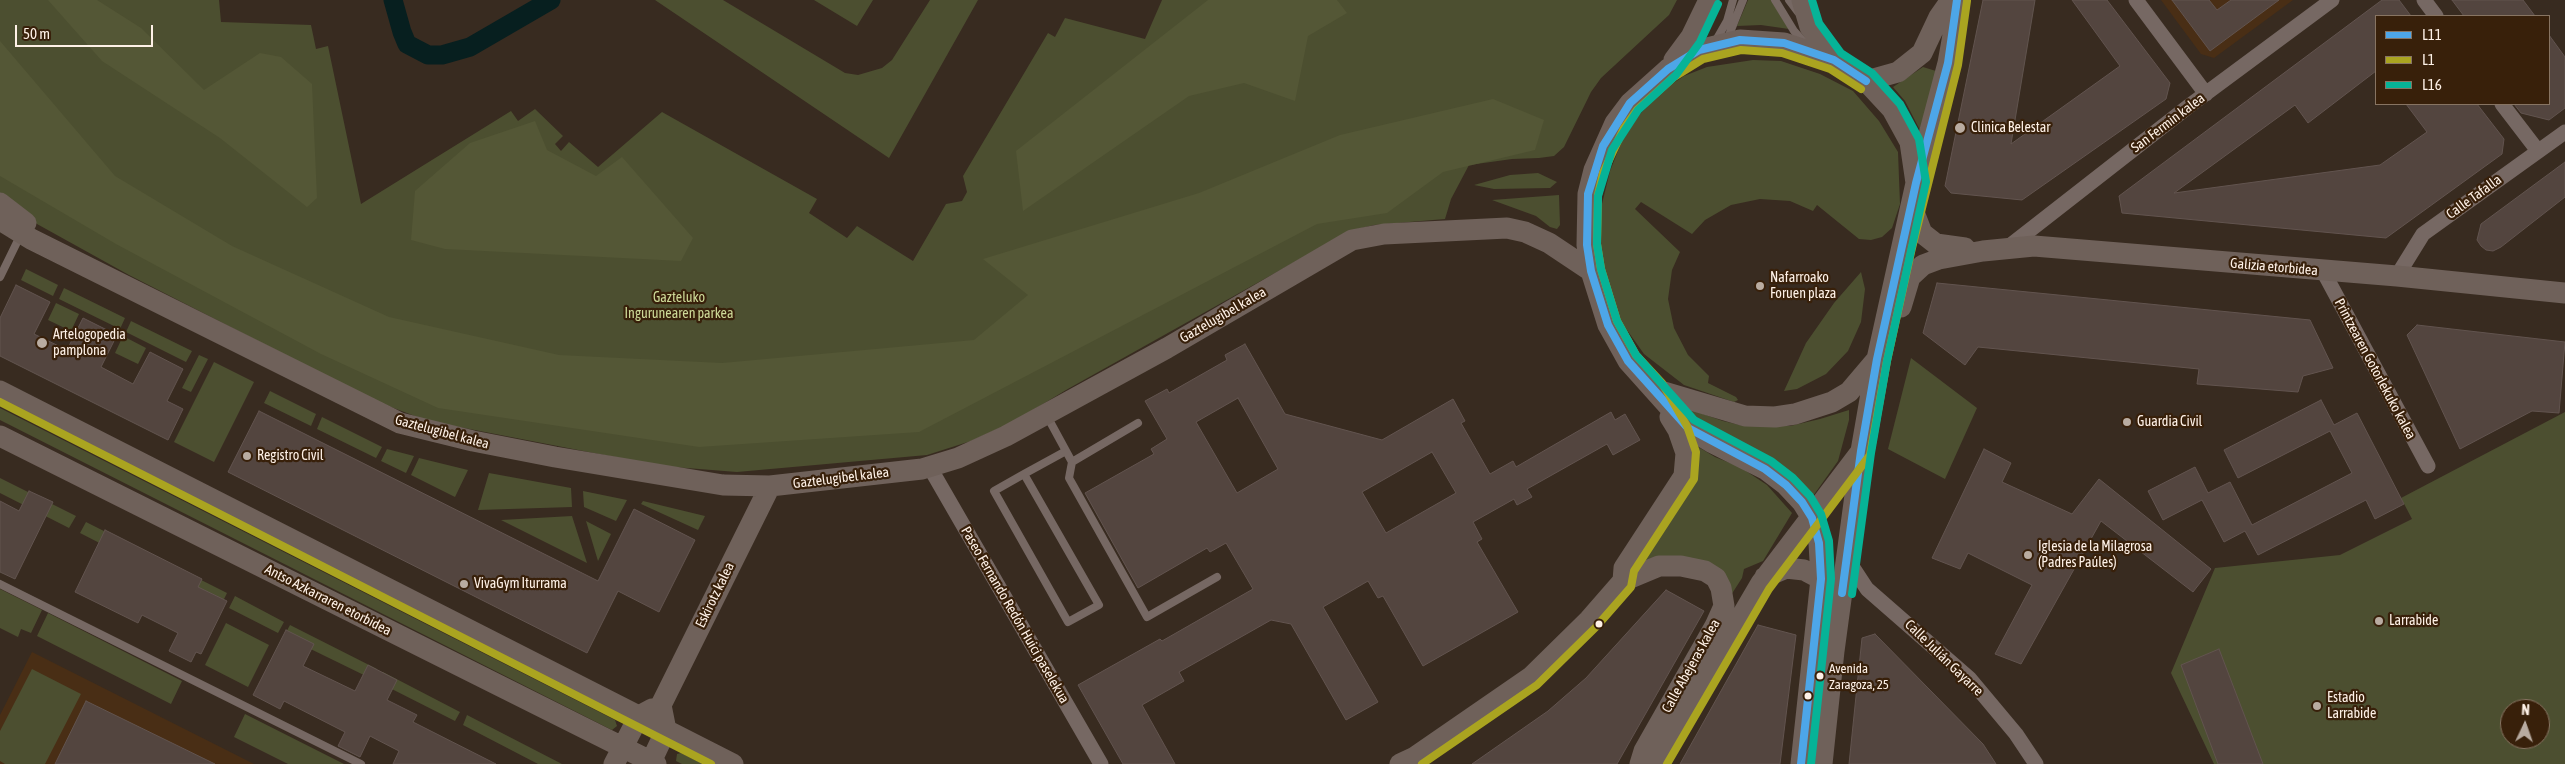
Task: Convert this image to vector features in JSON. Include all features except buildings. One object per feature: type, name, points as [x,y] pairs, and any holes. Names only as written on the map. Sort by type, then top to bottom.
[{"type":"street","points":[[1668,69],[1691,37],[1710,0]]},
{"type":"street","points":[[1802,0],[1810,27],[1834,60]]},
{"type":"street","points":[[1866,81],[1898,72],[1922,53],[1939,17],[1951,0]]},
{"type":"street","points":[[1822,764],[1860,451],[1877,359],[1912,208],[1916,183],[1948,63],[1956,18],[1956,0]]},
{"type":"street","points":[[2136,0],[2206,94]]},
{"type":"street","name":"San Fermin kalea","points":[[2007,248],[2206,94],[2332,0]]},
{"type":"street","points":[[2424,0],[2435,15]]},
{"type":"street","points":[[1801,764],[1821,579],[1819,543],[1812,518],[1802,502],[1786,485],[1765,469],[1711,442],[1688,428],[1628,361],[1608,325],[1591,270],[1586,220],[1594,170],[1607,138],[1630,103],[1668,69],[1699,50],[1740,40],[1776,42],[1813,52],[1834,60],[1866,81],[1892,109],[1910,142],[1916,183]]},
{"type":"street","points":[[2503,105],[2538,151]]},
{"type":"street","name":"Calle Tafalla","points":[[2397,276],[2423,234],[2565,132]]},
{"type":"street","name":"Gaztelugibel kalea","points":[[0,203],[67,256]]},
{"type":"street","name":"Galizia etorbidea","points":[[1912,208],[1922,234],[1936,244],[1983,251]]},
{"type":"street","name":"Gaztelugibel kalea","points":[[0,220],[21,233],[400,423],[473,441],[723,486],[770,486],[929,466],[958,458],[1046,414],[1167,348],[1352,240],[1384,234],[1507,228],[1525,232],[1549,243],[1591,270]]},
{"type":"street","name":"Galizia etorbidea","points":[[1883,331],[1897,323],[1910,277],[1923,266],[1939,259],[2007,248],[2050,247],[2397,276],[2565,293]]},
{"type":"street","name":"Printzearen Gotorlekuko kalea","points":[[2323,271],[2428,466]]},
{"type":"street","points":[[1654,389],[1745,416],[1775,417],[1795,414],[1832,402],[1849,392],[1877,359]]},
{"type":"street","points":[[1400,764],[1415,757],[1531,677],[1589,620],[1623,580],[1624,568],[1684,476],[1686,453],[1678,430],[1654,389]]},
{"type":"street","points":[[0,391],[733,764]]},
{"type":"street","name":"Antso Azkarraren etorbidea","points":[[0,436],[618,756],[652,763]]},
{"type":"street","name":"Calle Abejeras kalea","points":[[1655,764],[1765,577],[1812,518],[1860,451]]},
{"type":"street","name":"Paseo Fernando Redón Huici paselekua","points":[[929,466],[1101,764]]},
{"type":"street","name":"Eskirotz kalea","points":[[661,705],[770,486]]},
{"type":"street","name":"Calle Julián Gayarre","points":[[1846,557],[1867,589],[1970,679],[2016,734],[2036,764]]},
{"type":"street","name":"Calle Abejeras kalea","points":[[1623,580],[1659,566],[1681,566],[1705,571],[1716,578],[1721,588],[1724,606],[1715,626],[1644,750],[1640,764]]},
{"type":"street","points":[[1765,577],[1786,568],[1804,570],[1821,579]]},
{"type":"street","points":[[618,756],[639,716],[661,705],[666,730],[652,763]]},
{"type":"lane","points":[[1719,44],[1733,0]]},
{"type":"lane","points":[[1719,44],[1743,0]]},
{"type":"lane","points":[[1775,0],[1794,31],[1813,52]]},
{"type":"lane","points":[[1789,0],[1810,27]]},
{"type":"lane","points":[[0,277],[21,233]]},
{"type":"lane","points":[[1046,414],[1072,462],[1069,478],[1147,617],[1217,577]]},
{"type":"lane","points":[[1072,462],[1138,423]]},
{"type":"lane","points":[[1024,474],[1099,605],[1068,622],[994,491],[1024,474],[1066,451]]},
{"type":"lane","points":[[0,584],[362,764]]},
{"type":"shaded area","points":[[2161,0],[2293,0],[2214,58],[2201,54]]},
{"type":"shaded area","points":[[32,652],[254,764],[0,764],[0,715]]},
{"type":"green space","name":"Gazteluko Ingurunearen parkea","points":[[0,0],[219,0],[221,22],[311,25],[316,49],[328,46],[361,204],[511,111],[518,121],[535,109],[563,136],[555,144],[561,151],[569,142],[598,167],[662,112],[817,199],[809,213],[847,238],[857,226],[913,261],[946,204],[962,201],[967,192],[963,176],[1048,33],[1055,37],[1065,18],[1145,39],[1162,0],[1677,0],[1669,15],[1601,78],[1591,92],[1564,147],[1554,156],[1469,165],[1451,199],[1445,219],[1374,225],[1350,231],[1066,390],[1015,421],[971,441],[927,455],[737,472],[661,466],[428,421],[383,404],[307,366],[129,275],[37,224],[0,195]]},
{"type":"green space","points":[[48,0],[97,0],[141,28],[204,90],[260,53],[281,57],[312,84],[317,198],[307,207],[220,138],[102,61]]},
{"type":"green space","points":[[655,0],[723,0],[845,73],[858,75],[882,68],[892,60],[930,0],[978,0],[889,158]]},
{"type":"green space","points":[[814,0],[873,0],[857,26]]},
{"type":"green space","points":[[1208,0],[1337,0],[1347,13],[1308,36],[1295,101],[1244,83],[1189,96],[1023,211],[1016,151]]},
{"type":"green space","points":[[1748,0],[1771,0],[1789,29],[1761,25],[1737,26]]},
{"type":"green space","points":[[0,41],[115,176],[232,246],[389,317],[559,355],[722,363],[974,340],[1028,295],[983,259],[1199,193],[1340,135],[1493,99],[1544,120],[1535,150],[1443,172],[1387,213],[1317,224],[919,432],[699,447],[438,408],[321,354],[116,244],[0,176]]},
{"type":"green space","points":[[1753,60],[1781,61],[1820,74],[1853,91],[1879,121],[1898,152],[1900,204],[1892,228],[1882,237],[1871,240],[1859,239],[1817,205],[1813,211],[1790,201],[1760,199],[1731,205],[1705,220],[1692,234],[1641,202],[1635,209],[1680,252],[1672,270],[1668,299],[1674,328],[1688,355],[1709,376],[1708,383],[1736,397],[1738,400],[1734,402],[1684,385],[1644,354],[1622,323],[1605,283],[1601,246],[1601,208],[1610,171],[1622,141],[1639,115],[1666,88],[1684,76],[1707,67]]},
{"type":"green space","points":[[1923,67],[1936,71],[1922,134],[1905,101],[1893,87]]},
{"type":"green space","points":[[535,121],[547,150],[596,176],[622,157],[693,238],[681,261],[445,249],[411,240],[415,191],[470,143]]},
{"type":"green space","points":[[1538,173],[1557,182],[1550,188],[1494,189],[1474,185],[1510,175]]},
{"type":"green space","points":[[1559,195],[1560,225],[1557,229],[1550,227],[1536,216],[1492,200]]},
{"type":"green space","points":[[26,269],[58,285],[53,296],[21,280]]},
{"type":"green space","points":[[1861,272],[1865,289],[1861,322],[1848,351],[1826,374],[1797,389],[1784,391],[1806,343],[1834,303]]},
{"type":"green space","points":[[64,288],[125,318],[120,329],[59,299]]},
{"type":"green space","points":[[56,303],[79,314],[71,331],[48,320]]},
{"type":"green space","points":[[131,321],[192,351],[186,362],[126,332]]},
{"type":"green space","points":[[123,336],[146,348],[138,364],[115,353]]},
{"type":"green space","points":[[199,355],[208,359],[191,392],[182,388]]},
{"type":"green space","points":[[1911,358],[1977,408],[1945,479],[1888,449]]},
{"type":"green space","points":[[214,362],[254,382],[214,462],[174,442]]},
{"type":"green space","points":[[270,391],[316,414],[311,426],[264,403]]},
{"type":"green space","points":[[1683,407],[1744,426],[1790,426],[1849,410],[1849,420],[1838,461],[1813,496],[1794,476],[1768,459],[1695,422]]},
{"type":"green space","points":[[0,408],[615,720],[617,726],[612,730],[0,420]]},
{"type":"green space","name":"Larrabide","points":[[2565,412],[2565,764],[2214,764],[2171,673],[2215,568],[2340,555],[2412,519],[2401,498]]},
{"type":"green space","points":[[322,417],[382,447],[376,458],[317,429]]},
{"type":"green space","points":[[1695,445],[1715,457],[1740,467],[1767,485],[1792,513],[1763,561],[1744,569],[1742,578],[1724,606],[1705,571],[1637,564],[1680,505],[1693,480]]},
{"type":"green space","points":[[387,449],[414,456],[406,473],[381,461]]},
{"type":"green space","points":[[419,458],[468,470],[455,497],[411,475]]},
{"type":"green space","points":[[489,473],[571,488],[572,507],[478,510]]},
{"type":"green space","points":[[0,478],[76,516],[69,528],[0,493]]},
{"type":"green space","points":[[583,491],[627,500],[616,521],[584,507]]},
{"type":"green space","points":[[643,501],[705,516],[698,530],[641,504]]},
{"type":"green space","points":[[572,516],[587,563],[501,520]]},
{"type":"green space","points":[[586,521],[611,534],[598,561]]},
{"type":"green space","points":[[86,522],[227,593],[221,605],[80,533]]},
{"type":"green space","points":[[0,589],[42,610],[31,633],[21,629],[18,637],[0,628]]},
{"type":"green space","points":[[235,596],[284,622],[278,633],[229,608]]},
{"type":"green space","points":[[48,613],[182,681],[171,704],[37,636]]},
{"type":"green space","points":[[226,623],[269,645],[248,687],[205,665]]},
{"type":"green space","points":[[290,625],[377,669],[372,679],[284,636]]},
{"type":"green space","points":[[32,669],[81,694],[45,764],[5,764],[0,761],[0,731]]},
{"type":"green space","points":[[383,672],[460,712],[455,721],[378,682]]},
{"type":"green space","points":[[245,714],[344,764],[288,764],[234,737]]},
{"type":"green space","points":[[467,715],[562,764],[538,764],[463,725]]},
{"type":"green space","points":[[681,753],[703,764],[682,764],[676,761],[677,754]]},
{"type":"waterway","points":[[393,0],[407,44],[428,55],[442,55],[470,47],[551,0]]},
{"type":"transit line","name":"L16","points":[[1812,0],[1819,23],[1841,53],[1872,73],[1900,104],[1919,139],[1926,182],[1887,361],[1871,453],[1852,594]]},
{"type":"transit line","name":"L11","points":[[1842,593],[1861,451],[1877,359],[1916,183],[1948,63],[1957,0]]},
{"type":"transit line","name":"L1","points":[[1667,764],[1769,589],[1870,455],[1887,361],[1912,248],[1958,65],[1967,1]]},
{"type":"transit line","name":"L16","points":[[1718,4],[1700,42],[1676,75],[1638,110],[1612,150],[1598,196],[1597,244],[1601,269],[1617,321],[1636,355],[1694,420],[1771,461],[1793,478],[1810,496],[1821,514],[1829,541],[1831,579],[1811,764]]},
{"type":"transit line","name":"L11","points":[[1801,764],[1821,579],[1819,543],[1812,518],[1802,502],[1786,485],[1765,469],[1688,428],[1628,361],[1608,325],[1591,271],[1587,245],[1588,194],[1603,146],[1630,103],[1668,69],[1699,50],[1740,40],[1784,43],[1834,60],[1866,81]]},
{"type":"transit line","name":"L1","points":[[1422,764],[1537,685],[1596,627],[1631,587],[1634,571],[1694,479],[1696,452],[1687,426],[1662,383],[1636,355],[1617,321],[1601,269],[1597,244],[1598,195],[1603,173],[1624,128],[1637,110],[1674,77],[1703,59],[1741,50],[1782,53],[1830,69],[1861,89]]},
{"type":"transit line","name":"L1","points":[[0,402],[711,764]]},
{"type":"place","name":"Clinica Belestar","points":[[1960,128]]},
{"type":"place","name":"Nafarroako Foruen plaza","points":[[1760,286]]},
{"type":"place","name":"Artelogopedia pamplona","points":[[42,343]]},
{"type":"place","name":"Guardia Civil","points":[[2127,422]]},
{"type":"place","name":"Registro Civil","points":[[247,456]]},
{"type":"place","name":"Iglesia de la Milagrosa (Padres Paúles)","points":[[2028,555]]},
{"type":"place","name":"VivaGym Iturrama","points":[[464,584]]},
{"type":"place","name":"Larrabide","points":[[2379,621]]},
{"type":"place","name":"Avenida Zaragoza, 25","points":[[1820,676]]},
{"type":"place","name":"Estadio Larrabide","points":[[2317,706]]}]
